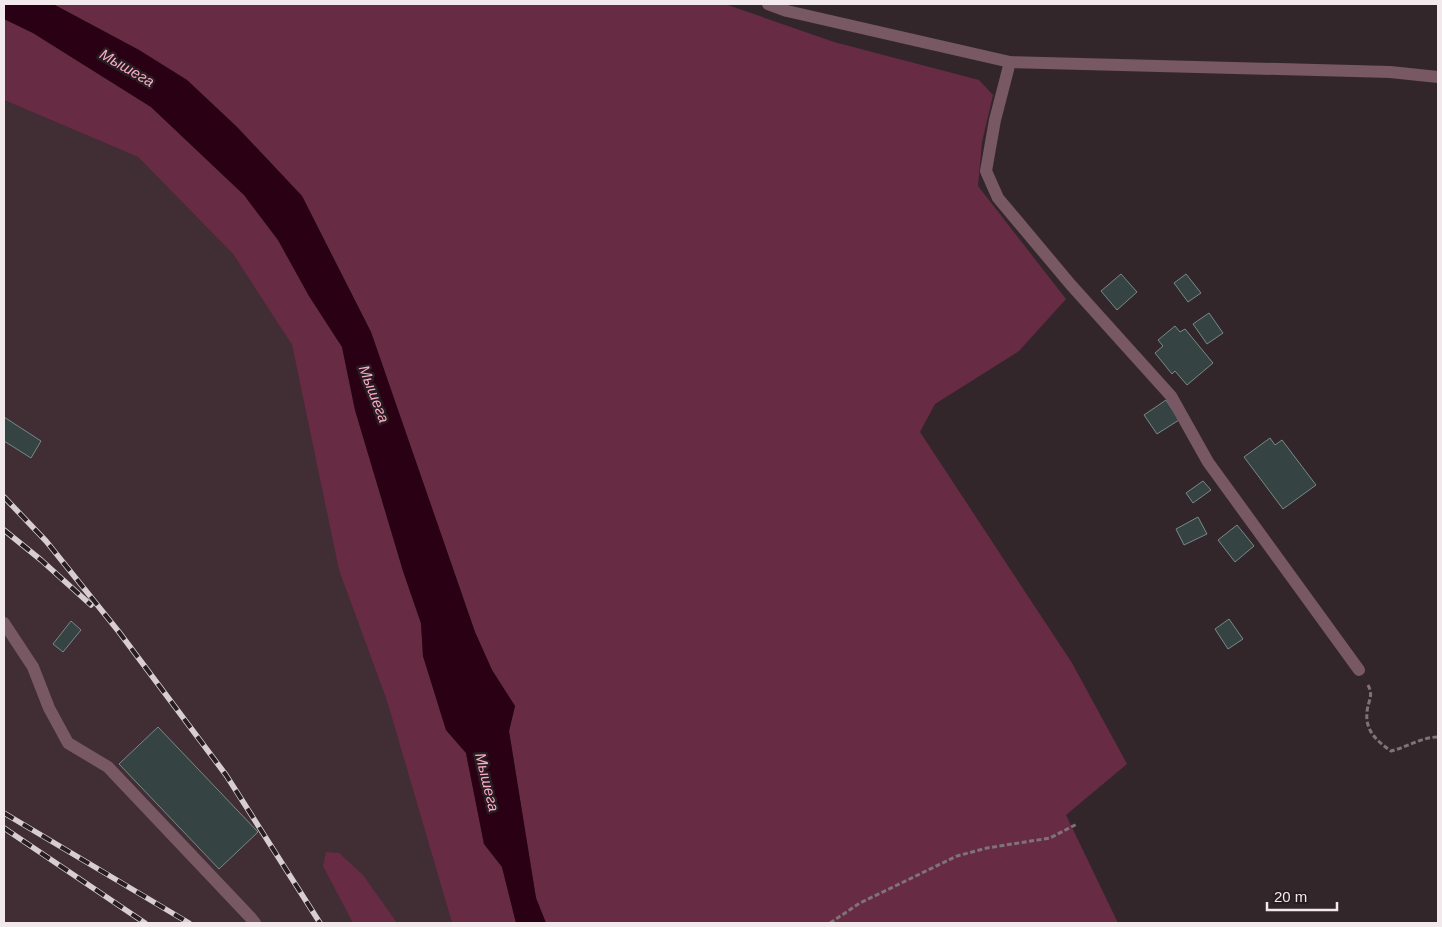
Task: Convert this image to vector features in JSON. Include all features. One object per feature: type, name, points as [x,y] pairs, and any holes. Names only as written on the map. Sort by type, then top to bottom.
[{"type":"street","points":[[768,4],[787,12],[1010,62],[1390,72],[1438,76]]},
{"type":"street","points":[[1010,62],[995,120],[986,171],[998,198],[1071,285],[1171,396],[1208,462],[1359,670]]},
{"type":"street","points":[[4,623],[33,668],[49,708],[68,743],[108,767],[254,923]]},
{"type":"path","points":[[1359,670],[1370,690],[1371,700],[1367,711],[1367,723],[1376,739],[1391,750],[1428,738],[1438,737]]},
{"type":"path","points":[[830,923],[860,904],[957,856],[987,848],[1050,838],[1076,824]]},
{"type":"shaded area","points":[[53,4],[725,4],[834,42],[979,80],[993,95],[982,142],[978,186],[1066,299],[1019,351],[935,404],[920,432],[1072,663],[1127,764],[1066,815],[1118,923],[546,923],[536,898],[509,731],[515,706],[492,670],[475,632],[371,332],[302,196],[237,127],[187,80],[139,50]]},
{"type":"shaded area","points":[[4,19],[33,33],[151,107],[244,195],[278,240],[309,296],[342,347],[355,410],[403,571],[421,624],[423,656],[446,730],[466,753],[484,844],[502,867],[516,923],[452,923],[387,701],[339,570],[292,345],[233,254],[138,157],[4,100]]},
{"type":"shaded area","points":[[4,100],[138,157],[233,254],[292,345],[339,569],[387,701],[452,923],[4,923]]},
{"type":"shaded area","points":[[326,852],[339,853],[363,875],[397,923],[353,923],[323,866]]},
{"type":"water","name":"Мышега","points":[[4,4],[53,4],[139,50],[187,80],[237,127],[302,196],[371,332],[475,632],[492,670],[515,706],[509,731],[536,898],[546,923],[516,923],[502,867],[484,844],[466,753],[446,730],[423,656],[421,623],[403,571],[355,410],[342,347],[309,296],[278,240],[244,195],[151,107],[33,33],[4,19]]},
{"type":"building","points":[[1121,274],[1137,292],[1117,310],[1101,291]]},
{"type":"building","points":[[1186,274],[1201,293],[1188,302],[1174,283]]},
{"type":"building","points":[[1209,313],[1223,333],[1207,344],[1193,324]]},
{"type":"building","points":[[1175,326],[1180,332],[1185,329],[1213,363],[1187,385],[1175,371],[1172,374],[1155,353],[1163,346],[1158,340]]},
{"type":"building","points":[[1166,400],[1179,420],[1157,434],[1144,415]]},
{"type":"building","points":[[4,417],[41,441],[31,458],[4,441]]},
{"type":"building","points":[[1270,438],[1275,445],[1282,440],[1316,485],[1283,509],[1244,457]]},
{"type":"building","points":[[1203,481],[1211,490],[1193,503],[1186,493]]},
{"type":"building","points":[[1198,517],[1207,534],[1184,545],[1176,529]]},
{"type":"building","points":[[1237,525],[1254,546],[1235,562],[1218,540]]},
{"type":"building","points":[[1229,619],[1243,639],[1228,649],[1215,629]]},
{"type":"building","points":[[71,621],[81,630],[63,652],[53,644]]},
{"type":"building","points":[[158,727],[258,832],[219,869],[119,764]]},
{"type":"railway","points":[[4,497],[46,541],[119,632],[226,775],[320,923]]},
{"type":"railway","points":[[4,530],[91,605]]},
{"type":"railway","points":[[4,813],[189,923]]},
{"type":"railway","points":[[4,828],[145,923]]}]
